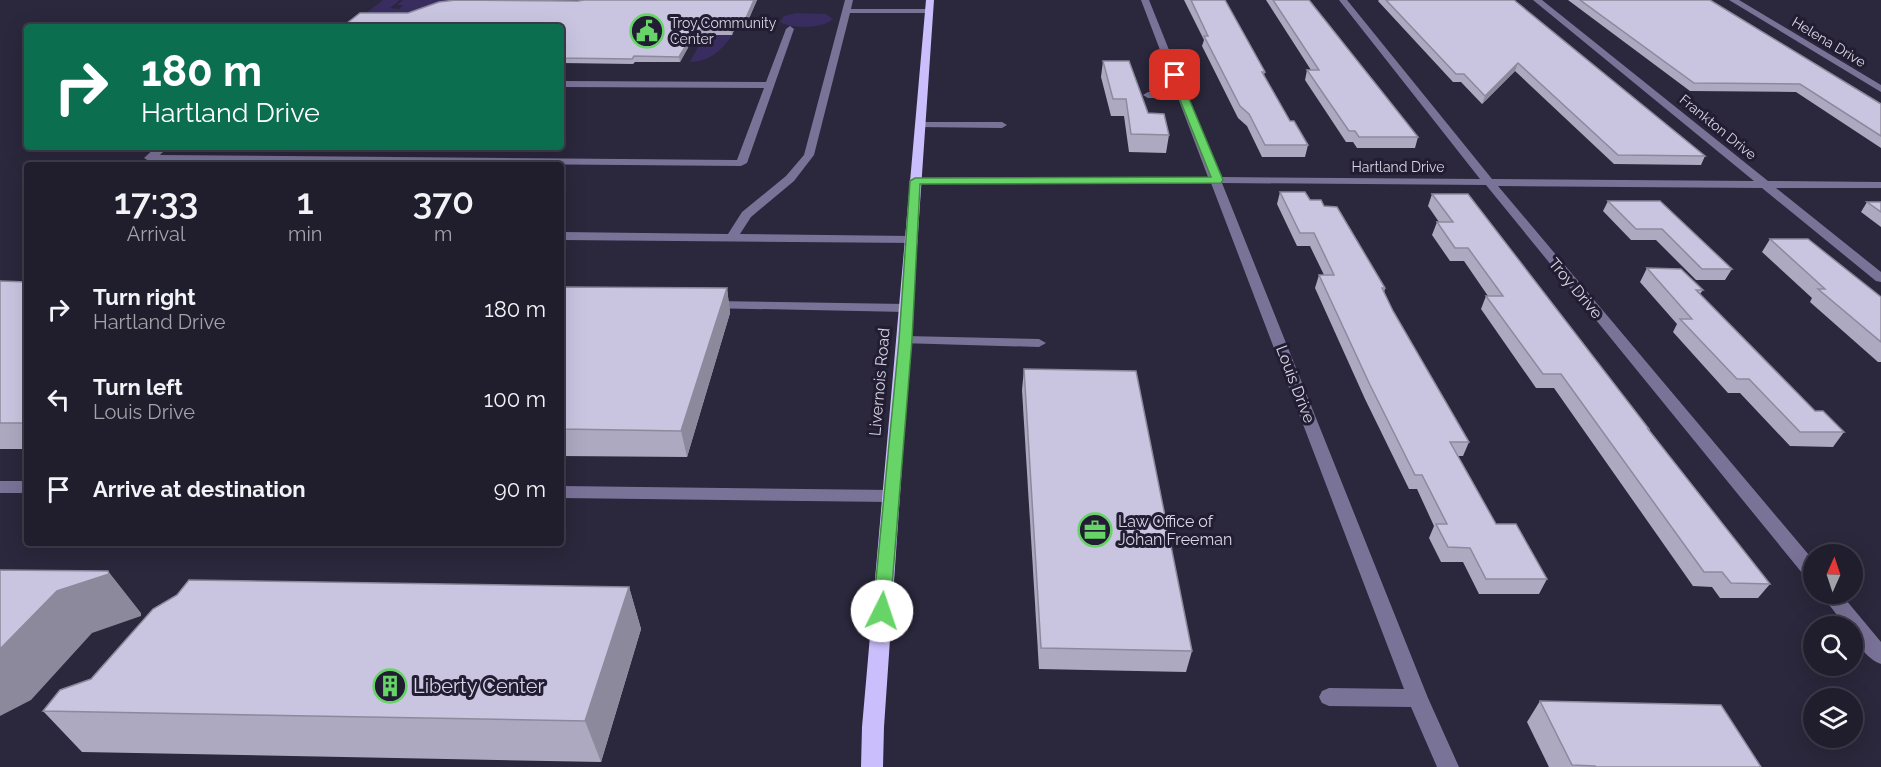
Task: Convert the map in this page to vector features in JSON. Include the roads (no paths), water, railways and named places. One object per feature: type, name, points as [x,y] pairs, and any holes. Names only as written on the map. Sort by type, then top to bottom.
[{"type":"main road","name":"Livernois Road","points":[[872,767],[930,0]]},
{"type":"street","name":"Louis Drive","points":[[1145,0],[1218,180],[1418,698],[1448,767]]},
{"type":"street","name":"Troy Drive","points":[[1343,0],[1490,183],[1803,561]]},
{"type":"street","name":"Frankton Drive","points":[[1537,0],[1881,278]]},
{"type":"street","name":"Helena Drive","points":[[1733,0],[1881,89]]},
{"type":"street","points":[[732,238],[745,214],[793,177],[809,155],[848,5],[929,11]]},
{"type":"street","points":[[564,163],[741,163],[790,29]]},
{"type":"street","points":[[564,84],[770,86]]},
{"type":"street","points":[[1148,95],[1183,95]]},
{"type":"street","points":[[920,125],[1002,125]]},
{"type":"street","points":[[159,150],[149,158],[383,162]]},
{"type":"street","points":[[443,162],[453,150]]},
{"type":"street","name":"Hartland Drive","points":[[915,181],[1218,180],[1881,185]]},
{"type":"street","points":[[564,236],[911,240]]},
{"type":"street","points":[[693,305],[906,308]]},
{"type":"street","points":[[905,340],[1039,343]]},
{"type":"street","points":[[0,486],[24,487]]},
{"type":"street","points":[[564,492],[891,496]]},
{"type":"street","points":[[1840,604],[1873,637],[1881,656]]},
{"type":"street","points":[[1329,697],[1418,698]]},
{"type":"place","name":"Troy Community Center","points":[[647,31]]},
{"type":"place","name":"Law Office of Johan Freeman","points":[[1095,530]]},
{"type":"place","name":"Liberty Center","points":[[390,686]]}]
